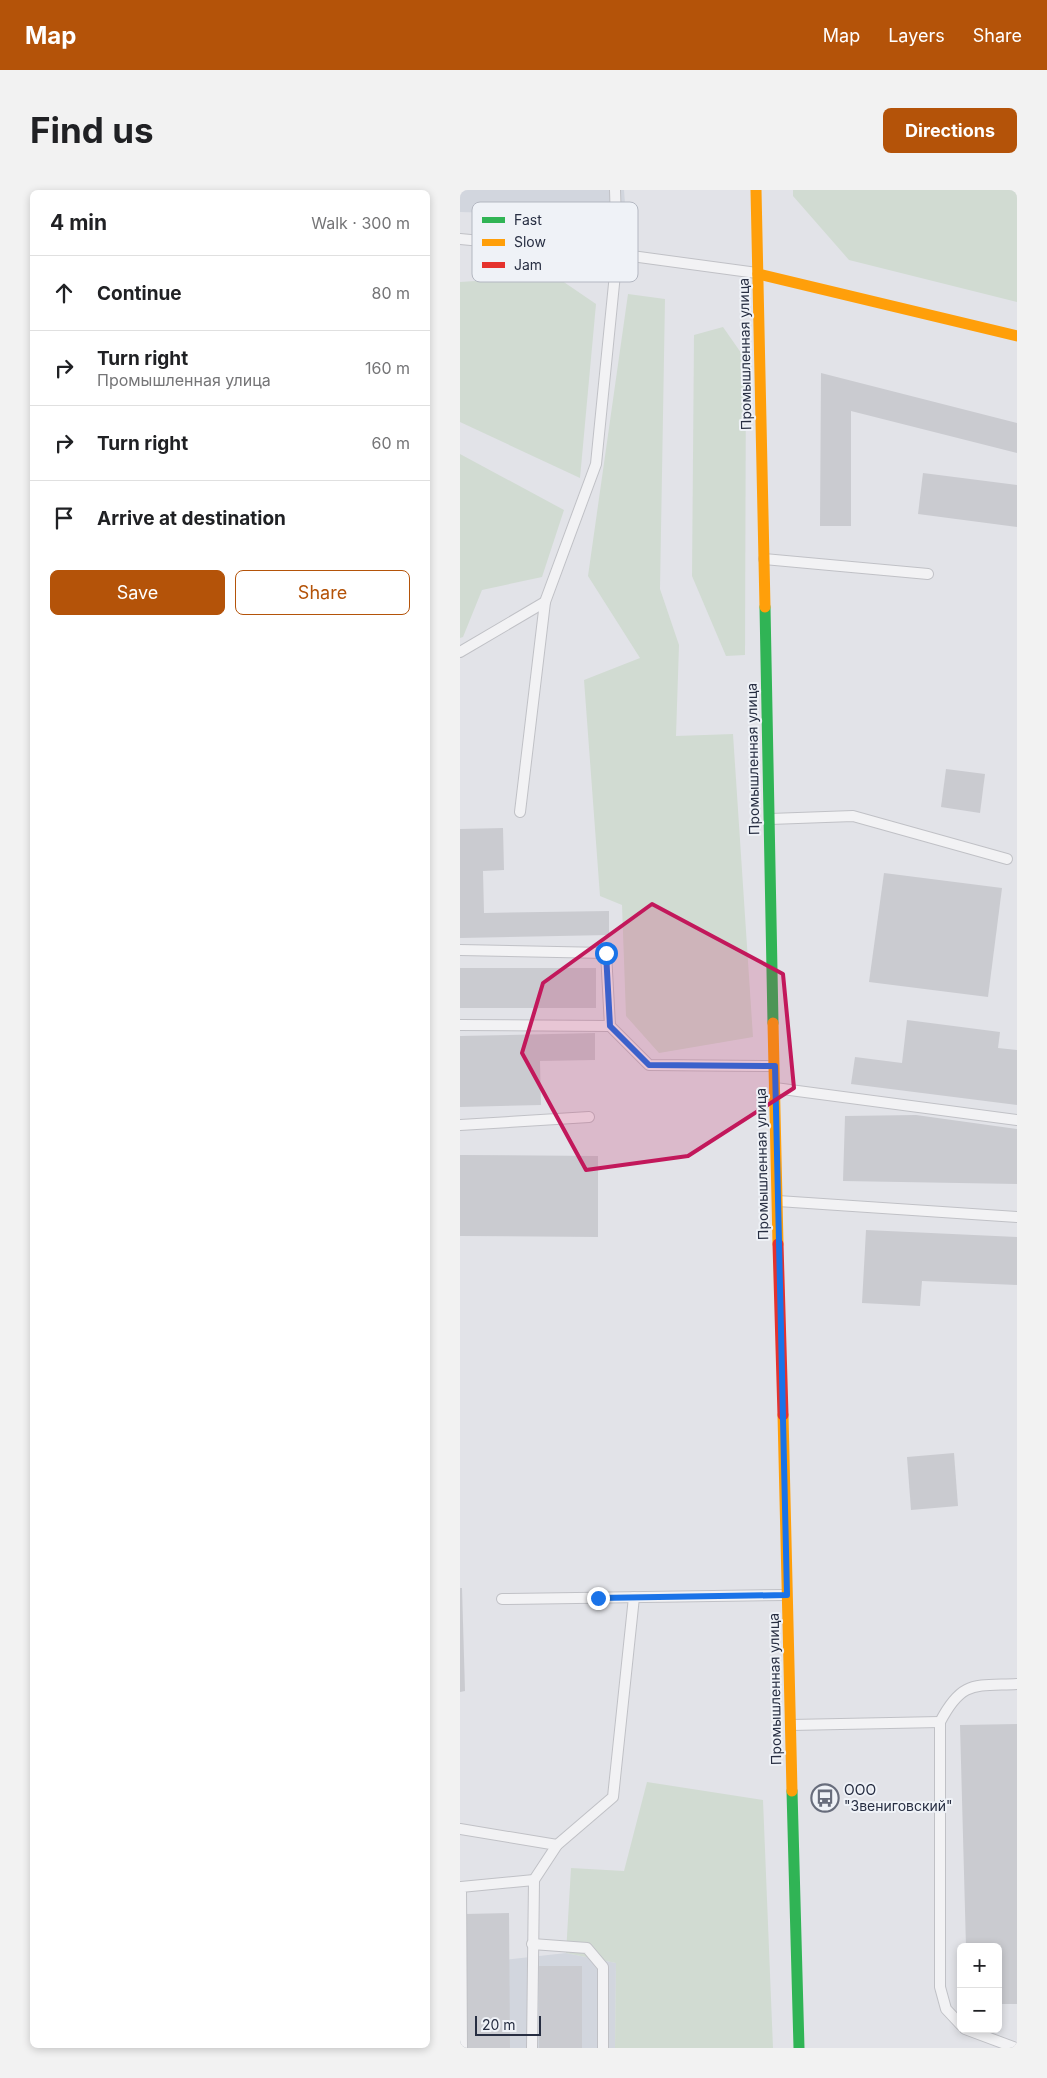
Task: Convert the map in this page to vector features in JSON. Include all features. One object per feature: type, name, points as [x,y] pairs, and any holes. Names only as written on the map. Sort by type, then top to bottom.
[{"type":"street","name":"Промышленная улица","points":[[756,190],[777,1201],[799,2048]]},
{"type":"street","points":[[758,274],[1017,336]]},
{"type":"lane","points":[[638,257],[758,274]]},
{"type":"lane","points":[[520,812],[545,602],[596,464],[614,282]]},
{"type":"lane","points":[[763,559],[928,574]]},
{"type":"lane","points":[[460,652],[545,602]]},
{"type":"lane","points":[[769,819],[853,816],[1006,859]]},
{"type":"lane","points":[[460,950],[606,953],[610,1026],[649,1065],[775,1066]]},
{"type":"lane","points":[[460,1025],[610,1026]]},
{"type":"lane","points":[[775,1088],[1017,1120]]},
{"type":"lane","points":[[460,1124],[589,1117]]},
{"type":"lane","points":[[777,1201],[1017,1217]]},
{"type":"lane","points":[[502,1599],[787,1595]]},
{"type":"lane","points":[[532,2048],[534,1880],[556,1845],[613,1797],[634,1597]]},
{"type":"lane","points":[[957,2021],[946,2009],[940,1987],[940,1722],[950,1704],[961,1691],[975,1686],[1017,1684]]},
{"type":"lane","points":[[791,1725],[940,1722]]},
{"type":"lane","points":[[460,1829],[556,1845]]},
{"type":"lane","points":[[462,2048],[461,1887],[534,1880]]},
{"type":"lane","points":[[532,1944],[587,1948],[603,1967],[603,2048]]},
{"type":"lane","points":[[976,2033],[1016,2048]]},
{"type":"highlighted area","points":[[652,904],[783,974],[794,1088],[688,1156],[586,1170],[522,1053],[543,983]]},
{"type":"shaded area","points":[[460,190],[624,190],[625,202],[472,202],[472,212],[460,212]]},
{"type":"shaded area","points":[[793,190],[1017,190],[1017,302],[849,260],[793,196]]},
{"type":"shaded area","points":[[460,282],[564,282],[596,304],[580,478],[460,422]]},
{"type":"shaded area","points":[[628,294],[665,299],[660,589],[679,645],[676,736],[733,734],[753,1037],[659,1053],[626,1016],[622,905],[600,896],[584,680],[640,658],[588,576]]},
{"type":"shaded area","points":[[723,327],[746,360],[745,655],[726,656],[692,576],[694,335]]},
{"type":"shaded area","points":[[460,454],[564,510],[542,577],[482,590],[463,637],[460,638]]},
{"type":"shaded area","points":[[647,1782],[763,1800],[773,2048],[615,2048],[616,1963],[566,1953],[571,1868],[624,1871]]},
{"type":"shaded area","points":[[566,1953],[616,1963],[615,2048],[460,2048],[460,1965]]},
{"type":"building","points":[[821,373],[1017,423],[1017,453],[851,411],[851,526],[820,526]]},
{"type":"building","points":[[923,473],[1017,485],[1017,527],[918,514]]},
{"type":"building","points":[[946,769],[985,774],[980,813],[941,807]]},
{"type":"building","points":[[503,828],[504,870],[483,871],[484,913],[609,911],[609,935],[460,938],[460,829]]},
{"type":"building","points":[[884,873],[1002,888],[988,997],[869,982]]},
{"type":"building","points":[[460,968],[596,968],[596,1008],[460,1008]]},
{"type":"building","points":[[907,1020],[1000,1032],[998,1048],[1017,1050],[1017,1105],[851,1084],[855,1057],[902,1063]]},
{"type":"building","points":[[595,1033],[595,1060],[540,1061],[541,1105],[460,1107],[460,1036]]},
{"type":"building","points":[[916,1115],[1017,1129],[1017,1184],[843,1181],[845,1116]]},
{"type":"building","points":[[460,1155],[598,1156],[598,1237],[460,1236]]},
{"type":"building","points":[[866,1230],[1017,1237],[1017,1285],[922,1281],[920,1306],[862,1303]]},
{"type":"building","points":[[954,1453],[958,1506],[911,1510],[907,1457]]},
{"type":"building","points":[[460,1588],[462,1588],[465,1691],[460,1692]]},
{"type":"building","points":[[1017,1724],[1017,2004],[1002,2004],[1002,1943],[966,1943],[960,1725]]},
{"type":"building","points":[[509,1913],[510,2048],[467,2048],[465,1914]]},
{"type":"building","points":[[539,1966],[582,1966],[582,2048],[539,2048]]},
{"type":"traffic: fast","points":[[765,607],[773,1023]]},
{"type":"traffic: fast","points":[[792,1791],[799,2048]]},
{"type":"traffic: slow","points":[[756,190],[765,607]]},
{"type":"traffic: slow","points":[[758,274],[1017,336]]},
{"type":"traffic: slow","points":[[773,1023],[778,1244]]},
{"type":"traffic: slow","points":[[783,1415],[792,1791]]},
{"type":"traffic: jam","points":[[778,1244],[783,1415]]},
{"type":"place","name":"ООО \"Звениговский\"","points":[[825,1798]]},
{"type":"route","points":[[598,1598],[787,1595],[775,1066],[649,1065],[610,1026],[606,953]]}]
